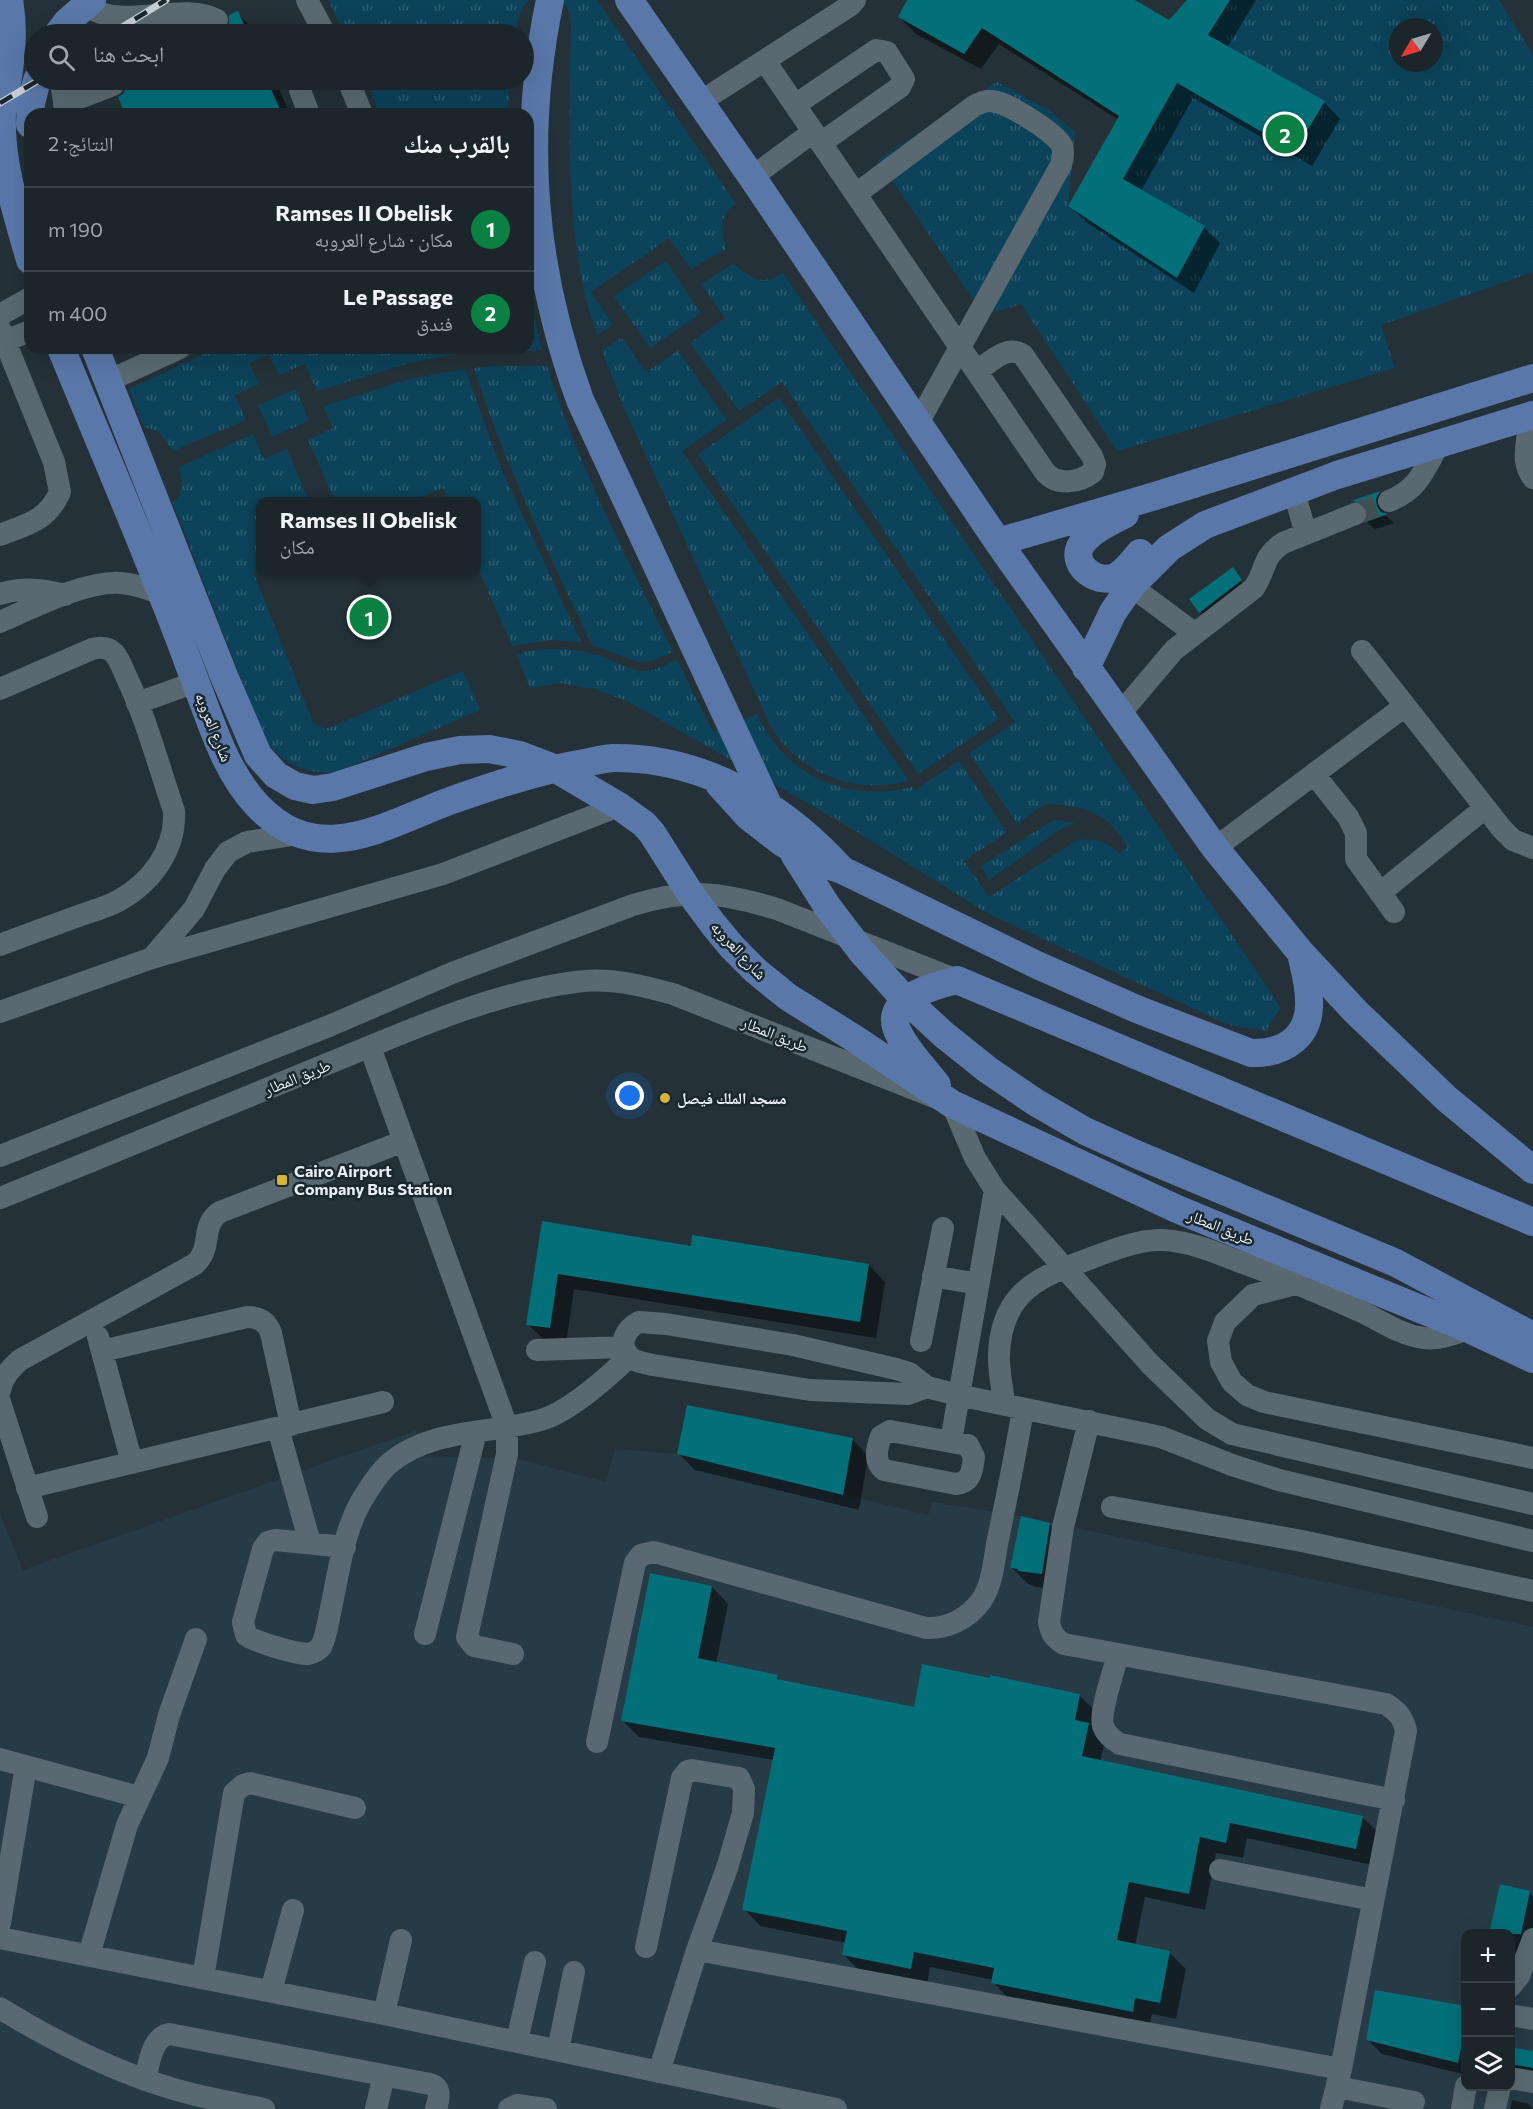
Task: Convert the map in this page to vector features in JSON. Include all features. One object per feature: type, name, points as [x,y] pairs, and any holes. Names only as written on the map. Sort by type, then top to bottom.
[{"type":"main road","points":[[9,0],[12,15],[11,53],[4,82],[2,115],[4,148],[24,239]]},
{"type":"main road","points":[[550,0],[538,66],[534,179],[541,254],[556,328],[567,364],[580,400],[769,807],[796,857],[827,906],[862,952],[901,995],[988,1070],[1035,1102],[1085,1131],[1138,1155],[1396,1263],[1533,1336]]},
{"type":"main road","points":[[635,2],[700,102],[998,542],[1215,848],[1301,953],[1356,1012],[1447,1099],[1533,1170]]},
{"type":"main road","points":[[66,24],[88,3]]},
{"type":"main road","points":[[40,108],[57,95]]},
{"type":"main road","name":"شارع العروبه","points":[[64,354],[162,594],[221,750],[235,777],[256,805],[276,822],[299,834],[321,838],[347,838],[374,832],[493,785],[554,768]]},
{"type":"main road","name":"شارع العروبه","points":[[97,354],[237,706],[258,755],[276,775],[295,786],[313,790],[333,787],[426,757],[460,750],[489,749],[520,755],[554,768],[633,814],[652,833],[690,893],[732,947],[756,971],[788,997],[952,1104]]},
{"type":"main road","points":[[998,542],[1155,496],[1533,378]]},
{"type":"main road","points":[[1155,496],[1085,540],[1079,549],[1079,558],[1083,568],[1090,574],[1106,579],[1116,577],[1159,537],[1205,525],[1337,475],[1530,416]]},
{"type":"main road","points":[[1086,668],[1113,612],[1131,586],[1148,566],[1169,548],[1205,525]]},
{"type":"main road","points":[[554,768],[612,758],[674,765],[738,787],[783,815],[811,838],[842,870],[1047,969],[1139,1010],[1251,1053],[1266,1054],[1281,1049],[1303,1030],[1310,1000],[1301,953]]},
{"type":"main road","points":[[952,1104],[901,1036],[895,1019],[901,1005],[909,998],[928,988],[957,980],[1533,1222]]},
{"type":"main road","name":"طريق المطار","points":[[952,1104],[1177,1209],[1469,1329],[1533,1359]]},
{"type":"street","points":[[307,0],[320,24]]},
{"type":"street","points":[[700,102],[851,5],[855,0]]},
{"type":"street","points":[[88,3],[91,10],[107,14],[188,2],[204,8],[217,20]]},
{"type":"street","points":[[752,177],[900,87],[903,84],[902,74],[887,52],[876,50],[795,105]]},
{"type":"street","points":[[765,61],[1049,477],[1054,481],[1065,482],[1093,471],[1095,464],[1092,456],[1023,355],[1015,350],[1004,352],[977,371]]},
{"type":"street","points":[[57,95],[85,90]]},
{"type":"street","points":[[300,90],[307,108]]},
{"type":"street","points":[[352,90],[360,108]]},
{"type":"street","points":[[856,194],[980,103],[988,101],[1004,105],[1057,138],[1062,146],[1061,165],[918,423]]},
{"type":"street","points":[[0,315],[24,301]]},
{"type":"street","points":[[0,536],[36,521],[48,513],[60,492],[54,462],[2,335],[24,332]]},
{"type":"street","points":[[108,381],[167,354]]},
{"type":"street","points":[[1530,416],[1530,431],[1524,455],[1525,464],[1533,478]]},
{"type":"street","points":[[1389,501],[1403,496],[1413,488],[1439,444]]},
{"type":"street","points":[[1294,492],[1306,534]]},
{"type":"street","points":[[1119,715],[1162,662],[1194,633],[1254,588],[1266,558],[1275,548],[1355,514]]},
{"type":"street","points":[[0,622],[95,585],[120,583],[162,594]]},
{"type":"street","points":[[1131,586],[1194,633]]},
{"type":"street","points":[[0,594],[32,589],[65,595]]},
{"type":"street","points":[[0,689],[98,647],[112,651],[118,659],[137,703],[174,812],[171,841],[148,878],[117,901],[0,945]]},
{"type":"street","points":[[1362,651],[1507,836],[1533,848]]},
{"type":"street","points":[[137,703],[196,682]]},
{"type":"street","points":[[1215,848],[1405,706]]},
{"type":"street","points":[[1314,774],[1353,825],[1356,833],[1356,859],[1394,912]]},
{"type":"street","points":[[0,1012],[152,958],[443,874],[619,806]]},
{"type":"street","points":[[1380,892],[1485,808]]},
{"type":"street","points":[[152,958],[194,909],[215,869],[228,852],[247,842],[299,834]]},
{"type":"street","points":[[0,1156],[329,1026],[429,983],[633,905],[663,896],[690,893],[717,895],[777,909],[957,980]]},
{"type":"street","name":"طريق المطار","points":[[0,1198],[444,1018],[494,1000],[577,982],[628,982],[673,994],[952,1104]]},
{"type":"street","points":[[429,983],[444,1018]]},
{"type":"street","points":[[329,1026],[340,1059]]},
{"type":"street","points":[[370,1047],[507,1427],[507,1454],[467,1637],[474,1646],[513,1654]]},
{"type":"street","points":[[952,1104],[975,1158],[995,1190],[1150,1364],[1207,1419],[1232,1434],[1533,1504]]},
{"type":"street","points":[[0,1390],[10,1369],[20,1360],[195,1264],[205,1253],[209,1223],[213,1216],[404,1141]]},
{"type":"street","points":[[951,1441],[995,1190]]},
{"type":"street","points":[[921,1341],[942,1228]]},
{"type":"street","points":[[597,1742],[635,1563],[641,1555],[654,1552],[926,1628],[939,1629],[954,1624],[981,1601],[989,1584],[1010,1489],[1014,1406],[999,1356],[1004,1324],[1012,1306],[1025,1289],[1042,1278],[1121,1248],[1160,1240],[1199,1246],[1299,1283],[1411,1335],[1422,1338],[1444,1337],[1469,1329]]},
{"type":"street","points":[[933,1276],[978,1284]]},
{"type":"street","points":[[1299,1283],[1253,1296],[1226,1322],[1218,1341],[1221,1362],[1232,1382],[1247,1395],[1264,1402],[1533,1458]]},
{"type":"street","points":[[102,1351],[247,1317],[261,1320],[271,1333],[285,1426],[310,1544]]},
{"type":"street","points":[[94,1320],[132,1463]]},
{"type":"street","points":[[627,1352],[624,1336],[630,1327],[639,1322],[793,1345],[909,1373],[927,1387],[1161,1437],[1232,1465],[1279,1480],[1533,1541]]},
{"type":"street","points":[[537,1350],[627,1352],[653,1365],[789,1388],[908,1394],[927,1387]]},
{"type":"street","points":[[345,1547],[276,1540],[265,1545],[243,1622],[246,1635],[252,1640],[303,1653],[316,1652],[321,1647],[351,1524],[363,1497],[388,1464],[415,1447],[476,1432],[543,1420],[599,1384],[627,1352]]},
{"type":"street","points":[[829,1391],[836,1355]]},
{"type":"street","points":[[0,1402],[37,1517]]},
{"type":"street","points":[[27,1488],[383,1402]]},
{"type":"street","points":[[1089,1421],[1063,1527],[1049,1622],[1053,1635],[1064,1644],[1386,1704],[1397,1711],[1404,1720],[1406,1731],[1394,1800],[1336,2089]]},
{"type":"street","points":[[425,1634],[476,1432]]},
{"type":"street","points":[[1112,1507],[1302,1542],[1533,1591]]},
{"type":"street","points":[[89,1955],[127,1825],[158,1758],[169,1715],[196,1639]]},
{"type":"street","points":[[1118,1654],[1102,1716],[1104,1728],[1110,1738],[1119,1744],[1394,1800]]},
{"type":"street","points":[[0,1759],[139,1797]]},
{"type":"street","points":[[0,1923],[26,1766]]},
{"type":"street","points":[[646,1947],[682,1778],[688,1771],[693,1770],[736,1776],[742,1781],[744,1789],[743,1813],[659,2072]]},
{"type":"street","points":[[203,1978],[234,1793],[238,1788],[250,1783],[355,1808]]},
{"type":"street","points":[[1220,1870],[1373,1900]]},
{"type":"street","points":[[271,1991],[293,1910]]},
{"type":"street","points":[[0,1938],[384,2014],[836,2109]]},
{"type":"street","points":[[1513,1983],[1519,1976],[1533,1939]]},
{"type":"street","points":[[384,2014],[401,1940]]},
{"type":"street","points":[[697,1950],[1336,2089],[1414,2102]]},
{"type":"street","points":[[517,2042],[535,1962]]},
{"type":"street","points":[[558,2050],[574,1972]]},
{"type":"street","points":[[0,2008],[54,2040],[145,2080],[192,2094],[264,2109]]},
{"type":"street","points":[[1515,2016],[1533,2019]]},
{"type":"street","points":[[145,2080],[157,2041],[169,2034],[434,2085],[439,2093],[436,2109]]},
{"type":"street","points":[[376,2109],[384,2075]]},
{"type":"street","points":[[1515,2079],[1533,2082]]},
{"type":"street","points":[[1462,2109],[1465,2091]]},
{"type":"street","points":[[1495,2109],[1499,2091]]},
{"type":"street","points":[[509,2109],[517,2104],[546,2109]]},
{"type":"shaded area","points":[[417,1430],[414,1456],[515,1458],[606,1482],[615,1449],[677,1454],[928,1515],[932,1502],[1021,1516],[1533,1627],[1533,2109],[0,2109],[0,1514],[23,1570]]},
{"type":"green space","points":[[328,0],[529,0],[521,12],[517,24],[340,24]]},
{"type":"green space","points":[[560,0],[597,0],[736,204],[723,218],[722,230],[726,249],[691,269],[669,238],[591,292],[613,325],[597,335],[584,291],[574,224],[570,156],[571,21],[567,7]]},
{"type":"green space","points":[[1230,0],[1499,0],[1533,55],[1533,272],[1381,325],[1395,368],[1117,451],[1021,304],[984,315],[878,160],[997,82],[1049,110],[1075,132],[1068,206],[1177,277],[1204,226],[1123,179],[1177,83],[1295,151],[1324,102],[1208,35]]},
{"type":"green space","points":[[371,90],[509,90],[508,108],[377,108]]},
{"type":"green space","points":[[666,261],[701,313],[650,348],[614,296]]},
{"type":"green space","points":[[733,264],[752,277],[762,280],[783,273],[1270,991],[1280,1008],[1266,1031],[1229,1025],[987,913],[841,822],[627,701],[594,689],[560,683],[530,688],[516,654],[548,649],[571,650],[592,654],[640,671],[654,669],[677,660],[713,732],[757,714],[769,736],[784,754],[801,769],[821,780],[864,791],[888,791],[912,787],[915,790],[959,761],[1007,832],[964,861],[989,897],[1076,841],[1099,841],[1119,853],[1128,848],[1117,831],[1104,819],[1079,808],[1057,804],[1045,805],[1018,825],[969,753],[1015,722],[782,382],[739,411],[690,343],[725,318],[701,284]]},
{"type":"green space","points":[[534,318],[542,350],[534,350]]},
{"type":"green space","points":[[622,338],[646,372],[678,351],[727,420],[682,451],[909,781],[889,785],[870,785],[833,778],[801,760],[773,731],[623,406],[602,350]]},
{"type":"green space","points":[[204,354],[269,354],[249,363],[259,384],[235,395],[246,420],[173,451],[158,431],[144,427],[129,389]]},
{"type":"green space","points":[[269,354],[456,354],[410,363],[317,391],[305,364],[279,375]]},
{"type":"green space","points":[[547,366],[588,476],[673,652],[652,661],[638,662],[592,645],[528,508],[486,404],[474,368]]},
{"type":"green space","points":[[465,369],[501,468],[581,642],[551,640],[512,646],[481,575],[481,497],[447,497],[443,488],[420,497],[333,497],[308,440],[333,428],[323,406],[414,378]]},
{"type":"green space","points":[[296,389],[309,421],[272,437],[258,405]]},
{"type":"green space","points":[[779,398],[999,719],[918,774],[698,454]]},
{"type":"green space","points":[[253,434],[264,459],[287,449],[307,497],[256,497],[256,568],[254,574],[313,723],[329,728],[463,671],[480,710],[337,772],[304,769],[285,760],[263,736],[173,503],[181,490],[179,467]]},
{"type":"green space","points":[[1057,820],[1075,823],[1061,829],[989,880],[981,866],[1050,822]]},
{"type":"building","points":[[907,0],[1135,0],[1169,20],[1187,0],[1230,0],[1208,35],[1325,101],[1295,151],[1177,83],[1123,179],[1205,226],[1177,278],[1068,206],[1119,116],[982,28],[964,54],[898,17]]},
{"type":"building","points":[[238,11],[244,24],[229,24],[229,15]]},
{"type":"building","points":[[125,90],[271,90],[279,108],[123,108],[118,97]]},
{"type":"building","points":[[1380,491],[1376,499],[1377,506],[1381,512],[1388,514],[1366,522],[1367,508],[1363,503],[1351,501]]},
{"type":"building","points":[[1233,567],[1242,580],[1199,613],[1189,599]]},
{"type":"building","points":[[542,1221],[691,1246],[692,1235],[869,1264],[860,1322],[558,1274],[550,1328],[526,1325]]},
{"type":"building","points":[[687,1405],[853,1438],[843,1495],[677,1454]]},
{"type":"building","points":[[1021,1516],[1050,1523],[1042,1574],[1010,1568]]},
{"type":"building","points":[[650,1573],[712,1586],[698,1658],[778,1675],[777,1679],[914,1707],[922,1664],[990,1678],[990,1675],[1080,1694],[1075,1720],[1089,1723],[1082,1756],[1363,1816],[1356,1849],[1230,1823],[1226,1843],[1200,1837],[1189,1894],[1129,1882],[1117,1940],[1170,1951],[1160,2003],[1135,1998],[1133,2012],[991,1983],[994,1968],[914,1952],[911,1969],[842,1955],[847,1931],[742,1910],[775,1748],[621,1721]]},
{"type":"building","points":[[1500,1884],[1530,1891],[1521,1934],[1515,1934],[1515,1929],[1490,1929]]},
{"type":"building","points":[[1375,1990],[1461,2005],[1461,2049],[1458,2063],[1366,2040]]},
{"type":"building","points":[[1515,2048],[1533,2051],[1533,2068],[1515,2065]]},
{"type":"tunnel","points":[[1355,514],[1389,501]]},
{"type":"railway","points":[[127,24],[166,0]]},
{"type":"railway","points":[[0,103],[24,89]]},
{"type":"place","name":"Le Passage","points":[[1285,134]]},
{"type":"place","name":"Ramses II Obelisk","points":[[369,617]]},
{"type":"place","name":"مسجد الملك فيصل","points":[[665,1098]]},
{"type":"place","name":"Cairo Airport Company Bus Station","points":[[282,1180]]}]
